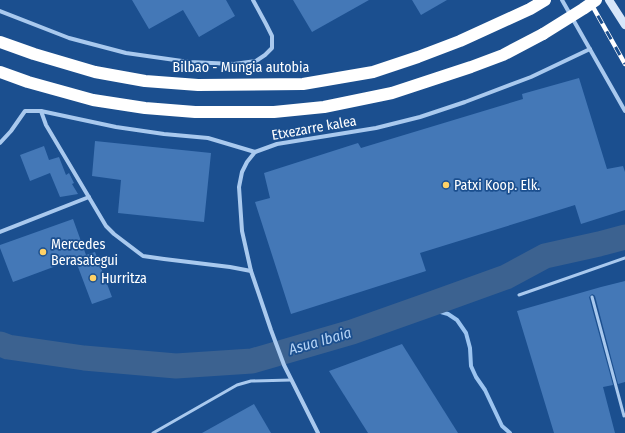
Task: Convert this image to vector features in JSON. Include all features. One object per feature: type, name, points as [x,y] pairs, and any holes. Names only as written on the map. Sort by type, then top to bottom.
[{"type":"highway","name":"Bilbao - Mungia autobia","points":[[0,42],[34,54],[95,72],[145,81],[198,85],[303,84],[373,72],[410,60],[460,41],[530,9],[545,0]]},
{"type":"highway","points":[[0,72],[28,82],[93,100],[145,108],[195,112],[274,112],[324,107],[392,93],[503,55],[543,34],[596,0]]},
{"type":"street","points":[[0,11],[70,38],[126,53],[189,62],[234,64],[256,61],[265,56],[272,48],[272,36],[253,0]]},
{"type":"street","points":[[562,0],[625,111]]},
{"type":"street","points":[[609,0],[625,25]]},
{"type":"street","name":"Etxezarre kalea","points":[[0,144],[25,111],[41,111],[116,127],[164,134],[208,138],[255,152],[277,144],[376,128],[420,117],[531,77],[590,49]]},
{"type":"street","points":[[41,111],[46,125],[106,226],[114,234],[143,256],[251,271]]},
{"type":"street","points":[[255,152],[247,162],[242,172],[239,187],[242,230],[251,271],[284,365],[318,433]]},
{"type":"street","points":[[0,232],[89,197]]},
{"type":"lane","points":[[519,295],[625,258]]},
{"type":"lane","points":[[592,297],[624,416],[625,415]]},
{"type":"lane","points":[[153,433],[237,385],[251,381],[291,380]]},
{"type":"building","points":[[132,0],[226,0],[235,16],[199,37],[183,10],[149,29]]},
{"type":"building","points":[[293,0],[369,0],[312,32]]},
{"type":"building","points":[[412,0],[447,0],[421,15]]},
{"type":"building","name":"Patxi Koop. Elk.","points":[[579,78],[607,169],[623,166],[625,172],[625,210],[581,224],[575,205],[420,253],[426,271],[291,314],[255,202],[270,198],[264,173],[358,143],[361,148],[523,99],[522,94]]},
{"type":"building","points":[[95,141],[211,153],[204,222],[118,213],[121,180],[92,176]]},
{"type":"building","points":[[44,146],[49,160],[59,157],[66,175],[69,173],[74,183],[72,184],[78,194],[60,197],[50,173],[30,181],[20,155]]},
{"type":"building","name":"Mercedes Berasategui","points":[[73,219],[86,255],[95,252],[112,297],[92,304],[75,259],[13,282],[0,245]]},
{"type":"building","points":[[625,281],[625,382],[618,384],[595,296],[592,294],[589,297],[613,385],[603,387],[615,433],[554,433],[517,311]]},
{"type":"building","points":[[402,344],[458,433],[368,433],[329,371]]},
{"type":"building","points":[[254,404],[271,433],[202,433]]},
{"type":"waterway","name":"Asua Ibaia","points":[[0,344],[8,347],[84,358],[176,366],[252,361],[352,332],[431,304],[506,277],[545,256],[625,237]]},
{"type":"waterway","points":[[423,307],[448,314],[457,320],[466,333],[470,348],[471,366],[476,377],[485,390],[502,426],[510,433]]},
{"type":"railway","points":[[589,0],[625,64]]},
{"type":"place","name":"Patxi Koop. Elk.","points":[[446,185]]},
{"type":"place","name":"Mercedes Berasategui","points":[[43,252]]},
{"type":"place","name":"Hurritza","points":[[93,278]]}]
